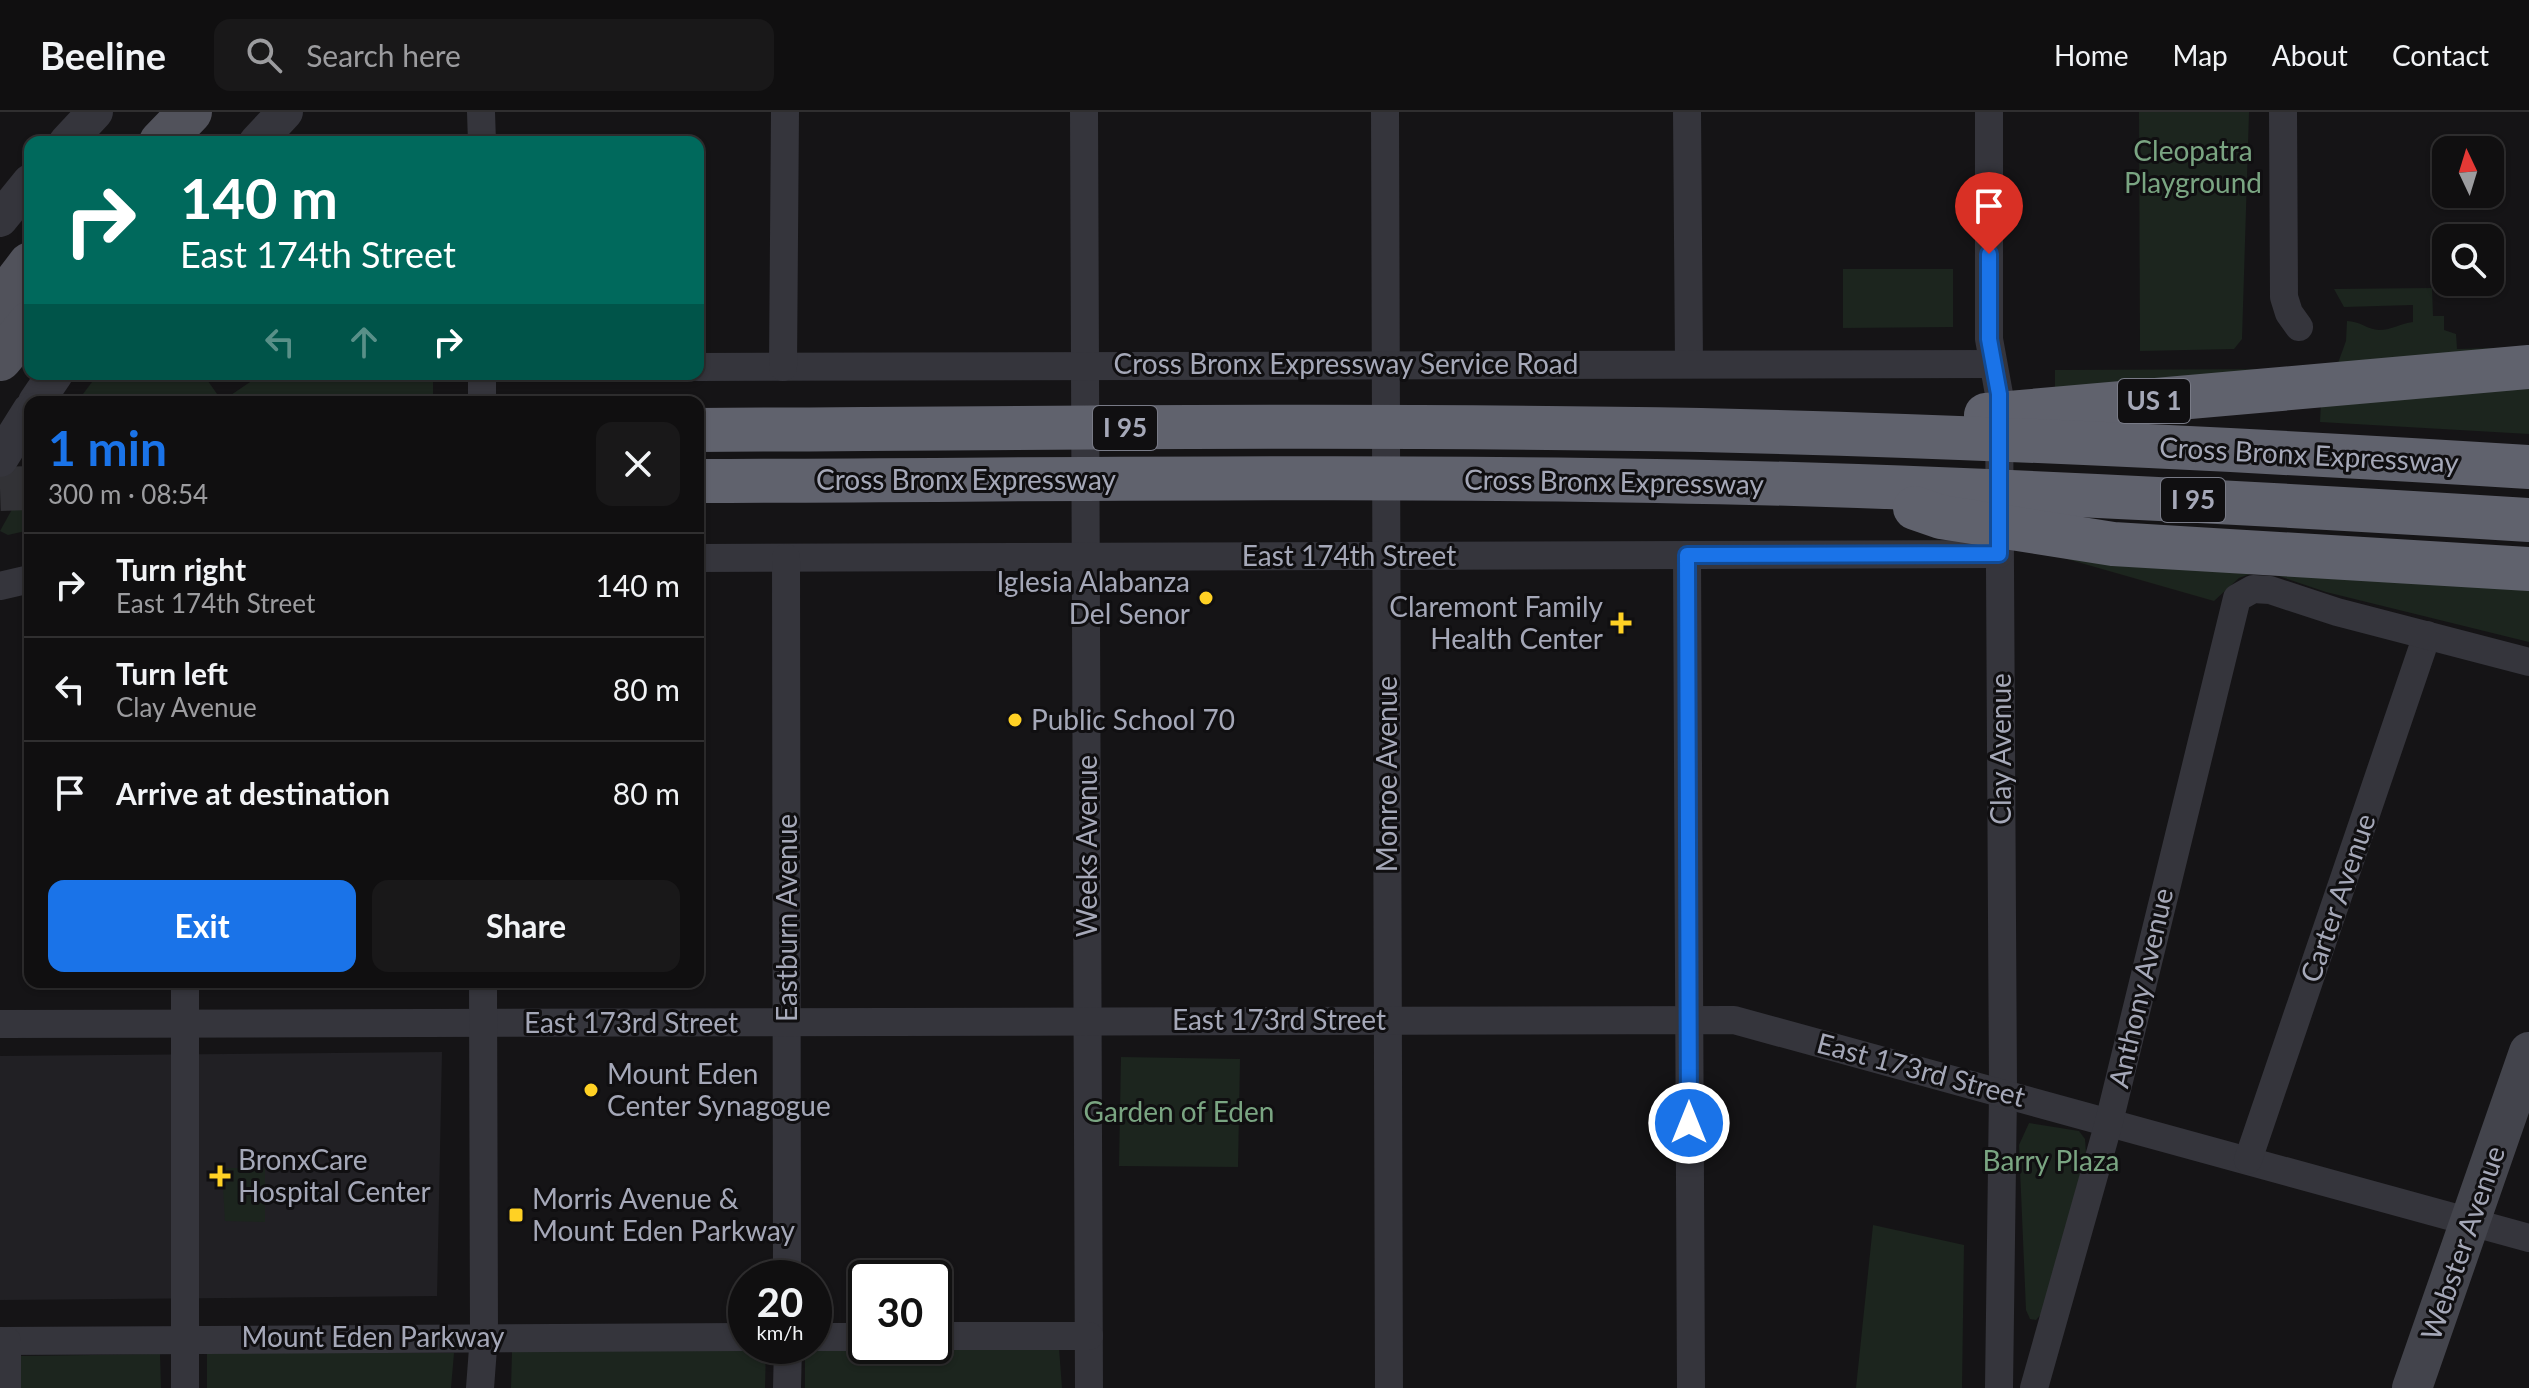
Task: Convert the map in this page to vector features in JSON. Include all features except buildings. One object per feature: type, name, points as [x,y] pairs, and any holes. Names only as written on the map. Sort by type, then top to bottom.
[{"type":"highway","name":"US 1","points":[[1778,432],[2315,388],[2529,367]]},
{"type":"highway","name":"Cross Bronx Expressway","points":[[704,430],[1359,427],[1778,432],[2083,442],[2529,467]]},
{"type":"highway","name":"Cross Bronx Expressway","points":[[704,481],[1390,479],[1857,486],[2258,503],[2529,520]]},
{"type":"highway","points":[[1857,486],[1941,517],[2113,544],[2529,569]]},
{"type":"main road","points":[[167,136],[190,112]]},
{"type":"main road","points":[[0,303],[24,272]]},
{"type":"main road","points":[[0,359],[24,330]]},
{"type":"main road","name":"Webster Avenue","points":[[2412,1388],[2529,1052]]},
{"type":"street","points":[[73,136],[95,112]]},
{"type":"street","points":[[263,136],[285,112]]},
{"type":"street","points":[[481,112],[482,136]]},
{"type":"street","points":[[783,367],[785,112]]},
{"type":"street","name":"Weeks Avenue","points":[[1084,112],[1089,1388]]},
{"type":"street","name":"Monroe Avenue","points":[[1385,112],[1389,1388]]},
{"type":"street","points":[[1687,112],[1689,363]]},
{"type":"street","name":"Clay Avenue","points":[[1989,112],[1989,339],[1999,394],[2003,1093],[1999,1388]]},
{"type":"street","points":[[2283,112],[2283,287],[2289,313],[2299,327]]},
{"type":"street","points":[[0,219],[24,189]]},
{"type":"street","name":"Cross Bronx Expressway Service Road","points":[[704,367],[1386,363],[1993,364]]},
{"type":"street","points":[[0,459],[24,421]]},
{"type":"street","name":"East 174th Street","points":[[704,558],[1687,555],[1999,548]]},
{"type":"street","points":[[1687,555],[1691,1388]]},
{"type":"street","name":"Eastburn Avenue","points":[[786,558],[787,1260]]},
{"type":"street","points":[[0,586],[24,580]]},
{"type":"street","name":"Anthony Avenue","points":[[2034,1388],[2109,1122],[2232,607],[2246,591],[2270,590],[2427,635]]},
{"type":"street","points":[[2427,635],[2529,662]]},
{"type":"street","name":"Carter Avenue","points":[[2248,1160],[2427,635]]},
{"type":"street","points":[[185,988],[185,1388]]},
{"type":"street","points":[[480,1388],[484,1335],[483,988]]},
{"type":"street","name":"East 173rd Street","points":[[0,1024],[1689,1018],[1753,1024],[2529,1238]]},
{"type":"street","name":"Mount Eden Parkway","points":[[4,1341],[484,1335],[728,1337]]},
{"type":"street","points":[[952,1336],[1089,1336]]},
{"type":"street","points":[[4,1341],[7,1388]]},
{"type":"street","points":[[787,1388],[788,1364]]},
{"type":"shaded area","name":"BronxCare Hospital Center","points":[[442,1052],[437,1296],[0,1300],[0,1056]]},
{"type":"green space","name":"Cleopatra Playground","points":[[2139,112],[2249,112],[2242,339],[2234,349],[2140,351]]},
{"type":"green space","points":[[1843,269],[1953,269],[1953,327],[1843,328]]},
{"type":"green space","points":[[2432,288],[2433,316],[2444,316],[2444,330],[2456,334],[2457,349],[2529,347],[2334,374],[2346,341],[2347,321],[2375,330],[2388,329],[2413,322],[2413,305],[2344,307],[2334,289]]},
{"type":"green space","points":[[2295,369],[2055,393],[2055,370]]},
{"type":"green space","points":[[94,380],[207,380],[218,396],[82,396]]},
{"type":"green space","points":[[253,380],[433,380],[433,396],[229,396]]},
{"type":"green space","points":[[2529,381],[2529,434],[2320,422],[2321,403]]},
{"type":"green space","points":[[24,488],[24,531],[8,535],[0,531]]},
{"type":"green space","points":[[2046,553],[2529,587],[2529,642],[2326,592],[2273,574],[2250,574],[2239,578],[2214,601]]},
{"type":"green space","name":"Garden of Eden","points":[[1121,1057],[1240,1059],[1238,1167],[1119,1166]]},
{"type":"green space","name":"Barry Plaza","points":[[2029,1123],[2079,1131],[2085,1139],[2086,1153],[2044,1311],[2036,1320],[2030,1319],[2026,1310],[2019,1145]]},
{"type":"green space","points":[[222,1168],[265,1168],[265,1222],[225,1221]]},
{"type":"green space","points":[[1873,1225],[1964,1245],[1962,1388],[1856,1388]]},
{"type":"green space","points":[[728,1348],[728,1364],[766,1364],[765,1388],[511,1388],[512,1352]]},
{"type":"green space","points":[[1059,1348],[1062,1388],[805,1388],[805,1364],[832,1364],[832,1350],[848,1350],[848,1364],[952,1364],[952,1349]]},
{"type":"green space","points":[[207,1353],[454,1353],[451,1388],[207,1388]]},
{"type":"green space","points":[[160,1354],[161,1388],[21,1388],[21,1356]]},
{"type":"tunnel","points":[[0,489],[24,488]]},
{"type":"place","name":"Iglesia Alabanza Del Senor","points":[[1206,598]]},
{"type":"place","name":"Claremont Family Health Center","points":[[1621,623]]},
{"type":"place","name":"Public School 70","points":[[1015,720]]},
{"type":"place","name":"Mount Eden Center Synagogue","points":[[591,1090]]},
{"type":"place","name":"BronxCare Hospital Center","points":[[220,1176]]},
{"type":"place","name":"Morris Avenue & Mount Eden Parkway","points":[[516,1215]]},
{"type":"route","points":[[1689,1123],[1687,555],[1999,554],[1999,394],[1989,339],[1989,254]]}]
